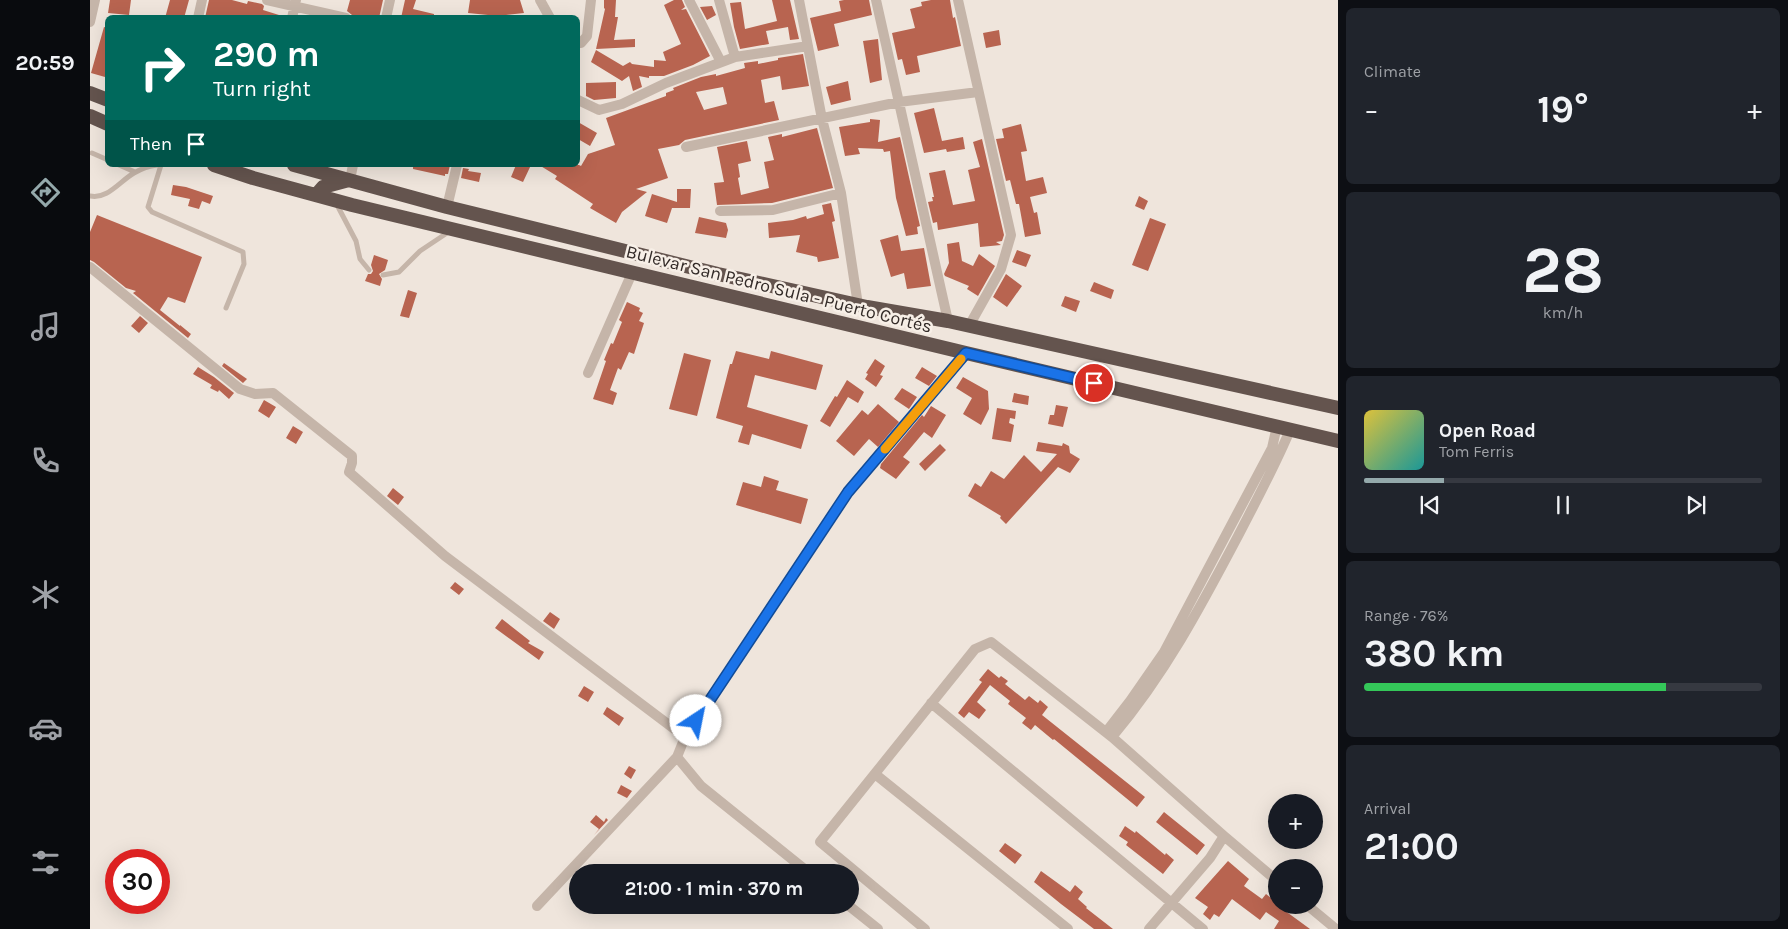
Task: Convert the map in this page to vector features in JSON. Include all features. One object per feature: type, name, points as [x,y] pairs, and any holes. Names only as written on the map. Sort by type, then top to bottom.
[{"type":"highway","points":[[90,93],[105,99]]},
{"type":"highway","points":[[90,116],[105,123]]},
{"type":"highway","name":"Bulevar San Pedro Sula - Puerto Cortés","points":[[220,167],[271,183],[453,230],[1338,441]]},
{"type":"highway","points":[[271,183],[288,179],[296,167]]},
{"type":"highway","name":"Bulevar San Pedro Sula - Puerto Cortés","points":[[301,167],[447,208],[718,274],[858,305],[948,321],[1338,408]]},
{"type":"highway","points":[[316,195],[323,187],[350,180]]},
{"type":"street","points":[[90,22],[95,0]]},
{"type":"street","points":[[199,15],[202,0]]},
{"type":"street","points":[[267,0],[296,3],[336,15]]},
{"type":"street","points":[[387,15],[390,0]]},
{"type":"street","points":[[540,0],[548,15]]},
{"type":"street","points":[[580,43],[587,36],[591,0]]},
{"type":"street","points":[[689,0],[721,62]]},
{"type":"street","points":[[719,0],[735,57]]},
{"type":"street","points":[[799,0],[822,119],[841,193],[858,305]]},
{"type":"street","points":[[876,0],[948,321]]},
{"type":"street","points":[[958,0],[1011,235],[1001,269],[970,326]]},
{"type":"street","points":[[580,101],[600,110],[622,104],[666,83],[735,57],[808,46]]},
{"type":"street","points":[[686,147],[899,102],[978,92]]},
{"type":"street","points":[[350,180],[353,167]]},
{"type":"street","points":[[447,208],[457,167]]},
{"type":"street","points":[[720,211],[773,210],[841,193]]},
{"type":"street","points":[[90,267],[240,389],[255,394],[274,393],[352,456],[349,472],[445,556],[685,737]]},
{"type":"street","points":[[588,373],[632,272]]},
{"type":"street","points":[[537,906],[678,757],[685,737],[848,492],[966,353]]},
{"type":"street","points":[[1109,735],[1164,652],[1284,428]]},
{"type":"street","points":[[925,929],[820,842],[975,649],[991,642],[1109,735],[1268,873]]},
{"type":"street","points":[[931,703],[1203,929]]},
{"type":"street","points":[[678,757],[701,786],[798,864]]},
{"type":"street","points":[[875,774],[1068,929]]},
{"type":"street","points":[[1150,929],[1210,858],[1224,836]]},
{"type":"street","points":[[859,914],[878,929]]},
{"type":"street","points":[[1318,914],[1336,929]]},
{"type":"lane","points":[[92,153],[105,159]]},
{"type":"lane","points":[[124,167],[135,172]]},
{"type":"lane","points":[[90,196],[104,196],[135,172],[147,167]]},
{"type":"lane","points":[[160,167],[148,207],[152,212],[244,252],[244,264],[226,308]]},
{"type":"lane","points":[[335,200],[356,241],[360,258],[369,270]]},
{"type":"lane","points":[[383,276],[399,272],[420,252],[453,230]]},
{"type":"building","points":[[110,0],[131,0],[129,15],[108,13]]},
{"type":"building","points":[[170,0],[189,0],[185,15],[166,15]]},
{"type":"building","points":[[209,0],[232,0],[247,4],[248,1],[262,4],[264,6],[263,10],[279,15],[206,15]]},
{"type":"building","points":[[350,0],[383,0],[380,15],[352,15],[347,11]]},
{"type":"building","points":[[405,0],[416,0],[413,9],[434,14],[434,15],[402,15]]},
{"type":"building","points":[[470,0],[520,0],[524,13],[488,15],[468,13]]},
{"type":"building","points":[[604,0],[616,0],[615,17],[618,17],[614,40],[635,39],[635,47],[596,49],[605,9]]},
{"type":"building","points":[[674,0],[682,0],[685,7],[681,10],[686,9],[710,56],[664,76],[649,76],[649,78],[639,76],[642,87],[633,91],[629,76],[622,81],[591,62],[596,50],[623,66],[630,62],[632,64],[654,67],[654,60],[666,61],[663,52],[681,44],[664,5]]},
{"type":"building","points":[[772,0],[790,0],[799,39],[790,40],[788,27],[766,31],[769,44],[740,49],[730,3],[741,2],[745,29],[777,21]]},
{"type":"building","points":[[869,0],[872,15],[834,24],[839,46],[818,51],[810,18],[841,11],[839,1]]},
{"type":"building","points":[[950,0],[961,46],[917,56],[920,72],[906,75],[902,59],[898,60],[892,33],[915,28],[910,9],[922,6],[921,2]]},
{"type":"building","points":[[712,6],[716,15],[707,20],[700,7]]},
{"type":"building","points":[[104,27],[105,27],[105,77],[91,73]]},
{"type":"building","points":[[999,30],[1001,45],[986,48],[983,33]]},
{"type":"building","points":[[878,39],[882,80],[870,83],[863,41]]},
{"type":"building","points":[[803,54],[809,86],[782,90],[780,76],[761,80],[765,103],[774,101],[779,120],[685,140],[679,145],[658,149],[668,178],[636,189],[647,192],[622,212],[616,223],[590,208],[593,204],[555,179],[557,176],[542,167],[580,167],[588,154],[615,145],[606,118],[666,96],[666,93],[674,90],[673,88],[701,77],[716,74],[716,76],[745,68],[744,63],[758,61],[758,64],[778,60],[778,58]],"holes":[[[723,87],[727,104],[704,110],[696,92]]]},
{"type":"building","points":[[848,81],[851,100],[831,105],[826,87]]},
{"type":"building","points":[[616,82],[616,98],[594,100],[586,96],[586,83]]},
{"type":"building","points":[[934,108],[942,141],[963,137],[965,149],[947,152],[946,149],[924,153],[914,113]]},
{"type":"building","points":[[870,119],[880,120],[878,142],[900,137],[920,226],[917,227],[918,234],[906,236],[896,198],[890,151],[884,152],[883,149],[858,148],[860,154],[845,156],[839,127],[870,122]]},
{"type":"building","points":[[580,123],[597,133],[590,146],[580,140]]},
{"type":"building","points":[[1021,124],[1027,151],[1021,152],[1026,181],[1043,177],[1047,193],[1030,197],[1034,213],[1037,212],[1041,234],[1025,237],[1019,204],[1016,204],[1010,180],[1006,181],[996,139],[1004,138],[1002,129]]},
{"type":"building","points":[[817,128],[833,188],[772,203],[717,205],[714,183],[724,182],[717,147],[747,141],[751,161],[738,164],[741,195],[769,188],[764,162],[774,160],[768,137],[782,134],[782,137]]},
{"type":"building","points":[[982,139],[1004,235],[1002,241],[996,242],[1001,245],[980,247],[978,223],[938,230],[937,222],[933,223],[928,202],[933,201],[932,197],[934,197],[929,173],[945,170],[953,205],[975,201],[968,170],[980,167],[973,142]]},
{"type":"building","points":[[413,167],[450,167],[448,174],[445,174],[445,176],[413,169]]},
{"type":"building","points":[[515,167],[530,167],[523,182],[511,177]]},
{"type":"building","points":[[463,168],[469,169],[468,171],[481,173],[479,182],[461,178]]},
{"type":"building","points":[[173,185],[186,187],[213,196],[210,204],[202,201],[199,209],[188,206],[190,199],[171,195]]},
{"type":"building","points":[[677,189],[691,189],[690,208],[672,208],[667,223],[645,216],[652,194],[677,202]]},
{"type":"building","points":[[1139,196],[1148,201],[1144,210],[1135,206]]},
{"type":"building","points":[[831,203],[835,221],[832,222],[839,258],[818,262],[817,257],[796,252],[800,235],[769,238],[768,223],[793,220],[806,216],[807,219],[824,214],[822,205]]},
{"type":"building","points":[[97,215],[202,257],[185,303],[168,297],[160,310],[191,334],[188,338],[133,293],[136,291],[126,288],[90,260],[90,232]]},
{"type":"building","points":[[699,217],[726,223],[728,230],[726,238],[695,233]]},
{"type":"building","points":[[1150,218],[1166,224],[1148,271],[1132,265]]},
{"type":"building","points":[[898,235],[901,251],[924,248],[931,286],[907,289],[904,273],[891,277],[880,240]]},
{"type":"building","points":[[959,242],[962,261],[973,266],[979,254],[995,266],[978,296],[967,289],[969,286],[944,274],[949,263],[947,244]]},
{"type":"building","points":[[1017,250],[1031,255],[1026,267],[1012,262]]},
{"type":"building","points":[[374,255],[388,260],[385,270],[379,274],[382,279],[380,286],[365,281],[368,274],[371,274],[373,271],[371,265]]},
{"type":"building","points":[[1006,274],[1022,286],[1007,307],[993,297]]},
{"type":"building","points":[[1094,282],[1114,290],[1111,299],[1090,291]]},
{"type":"building","points":[[408,290],[417,293],[409,318],[400,316]]},
{"type":"building","points":[[1065,296],[1080,301],[1076,312],[1061,306]]},
{"type":"building","points":[[627,302],[640,308],[639,311],[643,313],[639,321],[644,323],[634,354],[629,352],[621,370],[618,368],[610,390],[617,393],[613,405],[593,399],[606,361],[604,360],[622,322],[619,320]]},
{"type":"building","points":[[140,316],[148,323],[139,333],[131,326]]},
{"type":"building","points":[[736,351],[769,359],[771,351],[823,365],[816,390],[755,375],[747,407],[808,425],[801,449],[752,434],[749,445],[738,442],[743,426],[716,418],[730,364],[732,364]]},
{"type":"building","points":[[684,353],[711,360],[697,416],[669,409]]},
{"type":"building","points":[[875,359],[885,366],[880,375],[883,376],[876,387],[865,379],[868,374],[866,373]]},
{"type":"building","points":[[224,363],[247,379],[243,383],[222,366]]},
{"type":"building","points":[[198,367],[234,393],[229,399],[219,390],[218,392],[210,388],[212,385],[193,374]]},
{"type":"building","points":[[922,367],[937,376],[929,386],[915,378]]},
{"type":"building","points":[[963,377],[988,391],[989,409],[981,425],[963,414],[972,398],[956,388]]},
{"type":"building","points":[[847,380],[864,392],[858,403],[848,397],[830,427],[820,421]]},
{"type":"building","points":[[902,388],[917,397],[909,409],[894,399]]},
{"type":"building","points":[[1014,393],[1029,396],[1028,405],[1012,402]]},
{"type":"building","points":[[264,400],[276,407],[269,418],[258,411]]},
{"type":"building","points":[[878,404],[899,422],[878,447],[869,439],[854,456],[836,441],[862,410],[868,415]]},
{"type":"building","points":[[1056,405],[1068,407],[1063,427],[1048,424],[1050,415],[1054,415]]},
{"type":"building","points":[[931,406],[946,415],[932,438],[924,432],[903,457],[910,462],[896,479],[880,468],[881,464],[922,415],[924,417]]},
{"type":"building","points":[[997,408],[1016,411],[1015,419],[1010,418],[1009,423],[1014,425],[1011,442],[992,439]]},
{"type":"building","points":[[293,426],[303,432],[296,444],[286,438]]},
{"type":"building","points":[[1038,442],[1062,446],[1063,443],[1069,446],[1070,453],[1080,459],[1070,473],[1058,467],[1006,524],[1000,518],[1001,516],[968,496],[975,483],[981,487],[991,471],[1004,479],[1024,455],[1041,472],[1057,454],[1036,451]]},
{"type":"building","points":[[940,444],[946,450],[925,471],[919,464]]},
{"type":"building","points":[[764,476],[779,481],[776,490],[808,499],[801,524],[736,505],[743,482],[761,487]]},
{"type":"building","points":[[393,488],[404,497],[398,505],[387,496]]},
{"type":"building","points":[[455,582],[464,589],[459,595],[450,588]]},
{"type":"building","points":[[550,612],[560,619],[554,629],[543,621]]},
{"type":"building","points":[[502,619],[530,641],[528,643],[544,652],[539,660],[495,628]]},
{"type":"building","points":[[988,669],[999,678],[1001,676],[1008,681],[1005,684],[1025,700],[1029,696],[1038,703],[1040,700],[1048,707],[1042,715],[1145,797],[1137,807],[1035,725],[1031,730],[1022,723],[1026,718],[1008,704],[1010,701],[990,685],[977,702],[986,710],[979,719],[969,712],[964,718],[958,713],[982,682],[979,680]]},
{"type":"building","points":[[584,686],[594,692],[588,702],[578,696]]},
{"type":"building","points":[[607,707],[624,718],[619,726],[603,714]]},
{"type":"building","points":[[629,766],[636,770],[631,779],[624,774]]},
{"type":"building","points":[[621,785],[632,791],[627,798],[617,793]]},
{"type":"building","points":[[1164,812],[1205,845],[1197,855],[1156,822]]},
{"type":"building","points":[[596,815],[604,822],[606,818],[608,820],[594,835],[599,829],[590,822]]},
{"type":"building","points":[[1125,826],[1135,833],[1136,831],[1174,860],[1163,874],[1126,845],[1128,842],[1119,836]]},
{"type":"building","points":[[1005,843],[1022,855],[1015,864],[999,851]]},
{"type":"building","points":[[1228,861],[1249,879],[1244,886],[1262,899],[1266,894],[1268,896],[1268,913],[1266,912],[1260,920],[1232,899],[1219,917],[1214,914],[1210,920],[1203,914],[1208,907],[1195,898]]},
{"type":"building","points":[[1041,871],[1070,892],[1075,885],[1083,892],[1078,899],[1086,908],[1113,929],[1094,929],[1061,904],[1034,882]]},
{"type":"building","points":[[1269,914],[1289,914],[1310,929],[1274,929],[1279,921]]},
{"type":"slow traffic","points":[[885,449],[961,359]]},
{"type":"route","points":[[696,721],[848,492],[966,353],[1094,383]]}]
